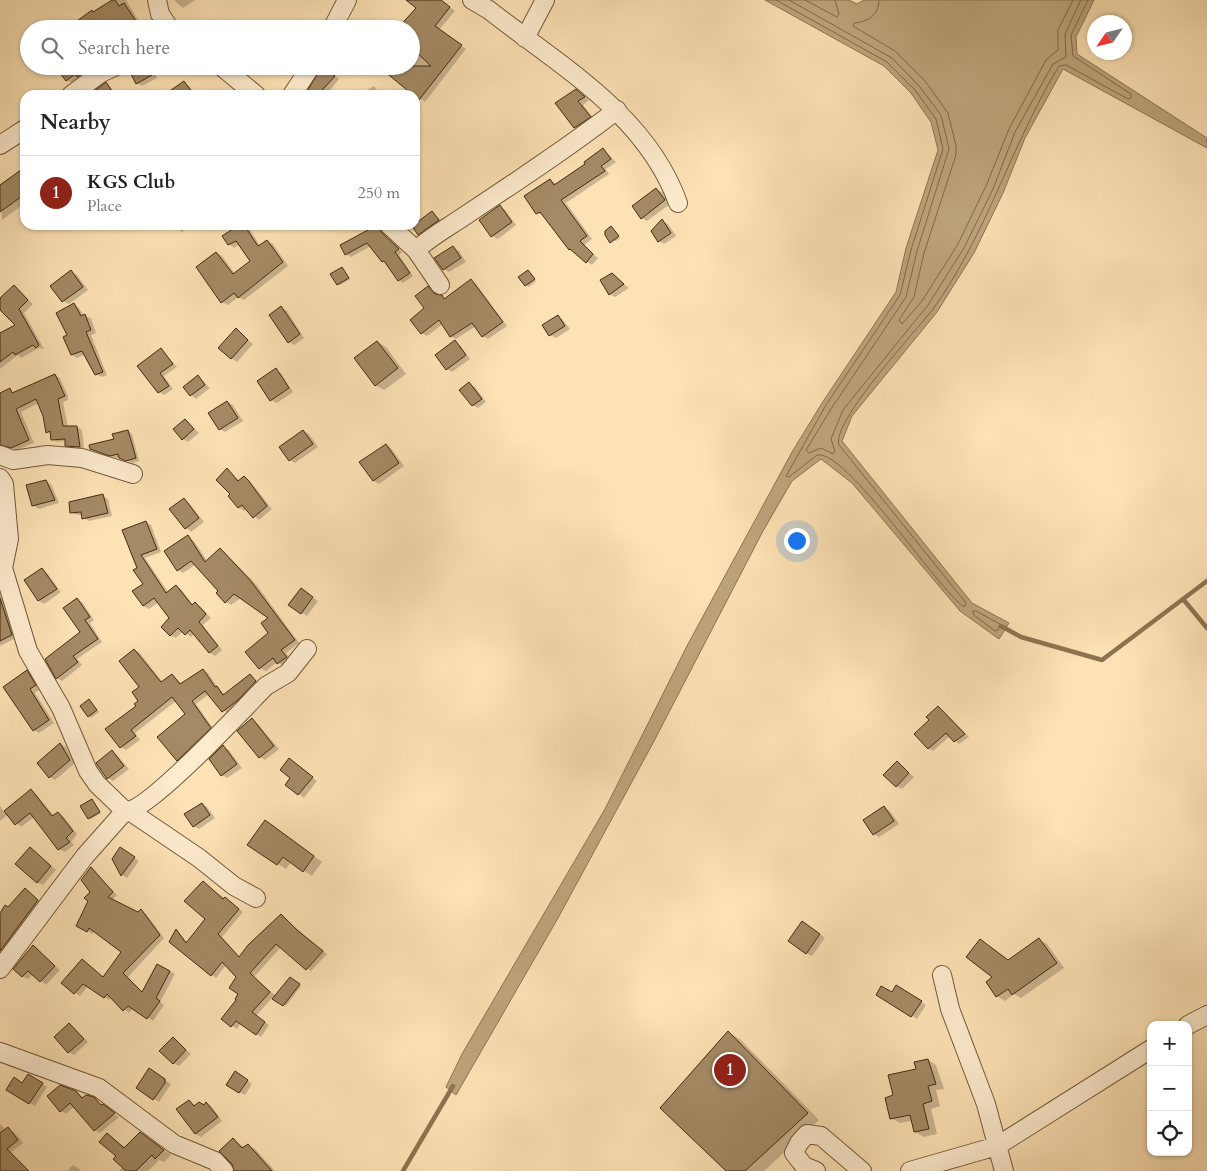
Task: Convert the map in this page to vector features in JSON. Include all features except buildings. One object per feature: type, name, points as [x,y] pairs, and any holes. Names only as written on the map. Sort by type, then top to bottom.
[{"type":"street","points":[[157,0],[160,14],[164,20]]},
{"type":"street","points":[[337,20],[347,0]]},
{"type":"street","points":[[472,0],[489,10],[594,89],[617,110],[671,181],[678,203]]},
{"type":"street","points":[[525,38],[546,0]]},
{"type":"street","points":[[78,90],[98,75]]},
{"type":"street","points":[[232,75],[250,90]]},
{"type":"street","points":[[295,90],[305,75]]},
{"type":"street","points":[[416,250],[437,232],[465,216],[581,138],[617,110]]},
{"type":"street","points":[[0,145],[20,133]]},
{"type":"street","points":[[394,230],[416,250],[440,285]]},
{"type":"street","points":[[0,455],[13,460],[48,455],[82,458],[133,474]]},
{"type":"street","points":[[0,478],[4,484],[10,539],[2,569],[28,651],[61,708],[88,771],[97,784],[128,811],[200,858],[234,886],[256,898]]},
{"type":"street","points":[[0,969],[26,930],[84,856],[128,811],[156,795],[266,686],[288,673],[307,649]]},
{"type":"street","points":[[942,975],[950,1009],[986,1104],[1004,1171]]},
{"type":"street","points":[[1192,1024],[1207,1015]]},
{"type":"street","points":[[0,1052],[98,1088],[174,1144],[215,1161],[224,1171]]},
{"type":"street","points":[[910,1171],[997,1146],[1147,1052]]},
{"type":"street","points":[[816,1171],[804,1166],[794,1153],[799,1143],[807,1134],[821,1136],[862,1171]]},
{"type":"water","points":[[765,0],[849,0],[857,4],[864,0],[1094,0],[1076,37],[1077,54],[1207,138],[1207,148],[1063,69],[1025,138],[1003,193],[974,253],[937,312],[852,416],[842,441],[972,603],[1009,623],[999,639],[960,611],[852,483],[821,459],[792,481],[763,531],[653,743],[558,918],[456,1095],[446,1087],[462,1054],[605,809],[688,644],[792,452],[822,403],[896,292],[906,248],[938,150],[931,122],[911,93],[884,66]]},
{"type":"waterway","points":[[1001,626],[1021,637],[1102,660],[1207,581]]},
{"type":"waterway","points":[[1183,599],[1207,628]]},
{"type":"waterway","points":[[403,1171],[453,1086]]},
{"type":"place","name":"KGS Club","points":[[730,1070]]}]
